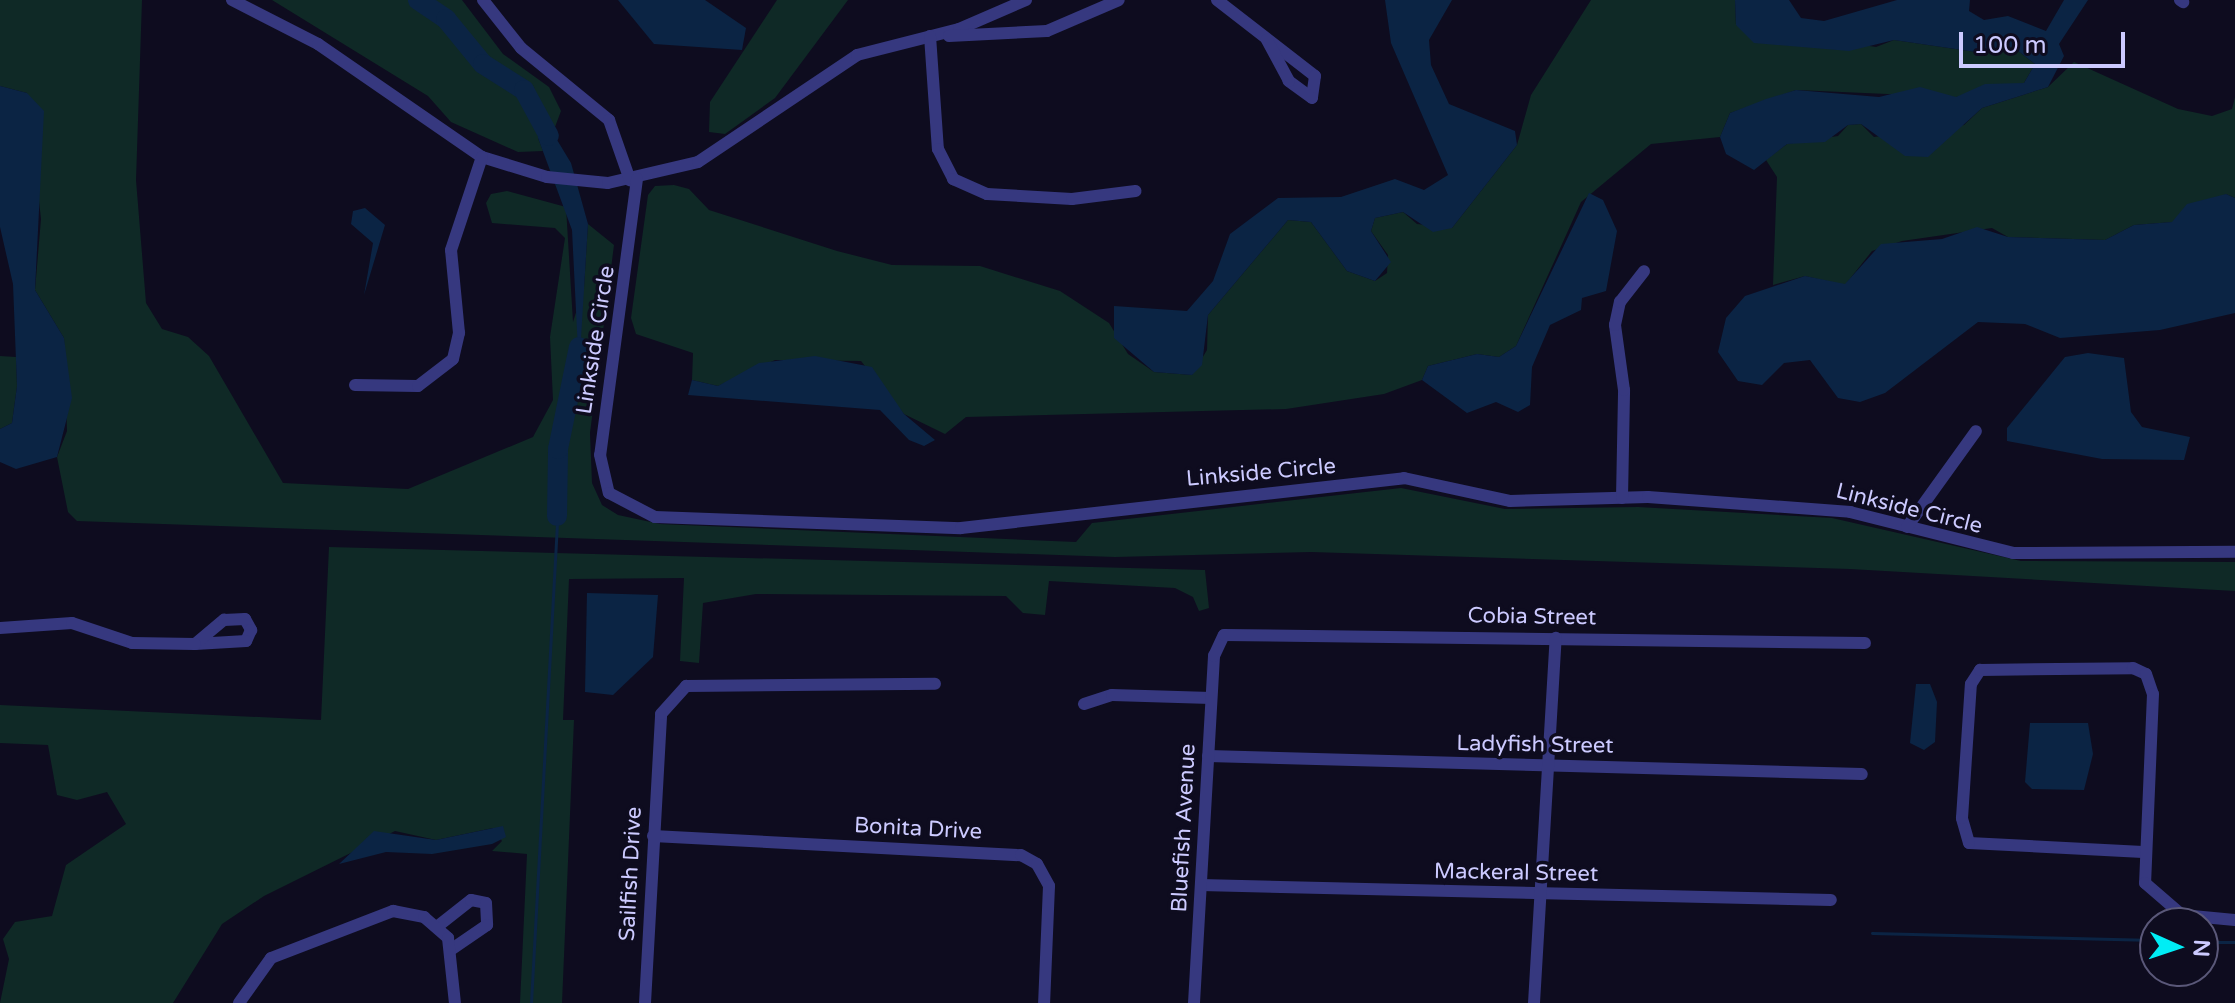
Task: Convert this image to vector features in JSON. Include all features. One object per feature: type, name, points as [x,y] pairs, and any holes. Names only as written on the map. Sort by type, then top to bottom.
[{"type":"street","points":[[232,0],[318,44],[482,157],[547,177],[586,182],[634,180],[727,146],[857,55],[930,36],[1026,0]]},
{"type":"street","points":[[483,0],[521,48],[609,120],[634,180]]},
{"type":"street","points":[[930,36],[1047,31],[1119,0]]},
{"type":"street","points":[[1217,0],[1315,76],[1312,98],[1289,81],[1267,40]]},
{"type":"street","points":[[930,36],[938,149],[953,179],[987,194],[1060,199],[1135,191]]},
{"type":"street","points":[[355,385],[418,386],[453,359],[459,333],[451,250],[482,157]]},
{"type":"street","name":"Linkside Circle","points":[[634,180],[600,455],[609,493],[639,512],[961,528],[1404,478],[1510,501],[1622,498],[1813,508],[2013,553],[2235,552]]},
{"type":"street","points":[[1622,498],[1624,390],[1615,325],[1620,302],[1644,271]]},
{"type":"street","points":[[1907,527],[1976,431]]},
{"type":"street","points":[[0,628],[72,623],[132,643],[195,644]]},
{"type":"street","name":"Cobia Street","points":[[1214,656],[1219,640],[1236,630],[1865,643]]},
{"type":"street","points":[[1534,1003],[1556,638]]},
{"type":"street","name":"Bluefish Avenue","points":[[1194,1003],[1214,656]]},
{"type":"street","points":[[2143,852],[1969,843],[1962,818],[1971,684],[1980,670],[2146,674],[2153,694],[2143,852],[2145,883],[2158,902],[2182,915],[2235,920]]},
{"type":"street","name":"Sailfish Drive","points":[[645,1003],[661,714],[686,686],[935,684]]},
{"type":"street","points":[[1084,704],[1112,695],[1211,698]]},
{"type":"street","name":"Ladyfish Street","points":[[1208,756],[1862,774]]},
{"type":"street","name":"Bonita Drive","points":[[653,836],[1021,855],[1037,864],[1049,886],[1044,1003]]},
{"type":"street","name":"Mackeral Street","points":[[1201,885],[1831,900]]},
{"type":"street","points":[[438,926],[471,900],[486,903],[487,925],[452,949]]},
{"type":"street","points":[[239,1003],[260,968],[283,951],[393,911],[438,926],[452,949],[455,1003]]},
{"type":"green space","points":[[0,0],[142,0],[136,180],[146,303],[162,329],[188,337],[209,356],[283,483],[408,489],[533,437],[553,400],[550,337],[565,238],[555,228],[492,223],[486,203],[491,194],[507,191],[566,207],[573,322],[584,287],[588,224],[614,245],[590,433],[592,483],[602,505],[618,515],[660,524],[1076,542],[1092,523],[1401,488],[1505,509],[1638,507],[1832,518],[2021,561],[2235,562],[2235,591],[1850,569],[1311,552],[1115,557],[77,521],[68,512],[57,457],[67,431],[64,338],[35,290],[41,219],[27,93],[0,86]]},
{"type":"green space","points":[[272,0],[462,0],[503,54],[549,87],[561,111],[555,127],[547,117],[538,138],[543,151],[518,152],[451,122],[428,96]]},
{"type":"green space","points":[[777,0],[848,0],[775,98],[725,134],[709,132],[710,102]]},
{"type":"green space","points":[[1591,0],[1735,0],[1736,25],[1876,47],[1894,40],[1976,52],[2013,47],[2035,64],[2024,83],[1956,97],[1796,90],[1730,113],[1720,137],[1651,144],[1581,202],[1516,346],[1499,357],[1477,354],[1428,366],[1422,380],[1384,394],[1286,409],[966,417],[945,434],[904,414],[861,361],[775,360],[718,386],[692,380],[693,353],[636,334],[631,318],[648,195],[655,186],[674,185],[689,189],[709,210],[837,251],[892,265],[980,266],[1060,291],[1109,323],[1128,354],[1154,372],[1192,375],[1207,350],[1208,315],[1288,220],[1311,222],[1347,271],[1375,281],[1387,273],[1388,255],[1371,231],[1375,218],[1403,212],[1417,224],[1452,228],[1517,145],[1531,95]]},
{"type":"green space","points":[[2074,62],[2178,109],[2212,116],[2232,109],[2235,97],[2235,198],[2226,194],[2173,222],[2134,225],[2105,240],[2008,237],[1992,228],[1902,241],[1872,251],[1845,285],[1805,276],[1773,285],[1777,177],[1766,160],[1787,144],[1838,136],[1848,125],[1861,124],[1874,137],[1964,125],[1982,108],[2048,87]]},
{"type":"green space","points":[[0,356],[16,357],[17,386],[12,423],[0,429]]},
{"type":"green space","points":[[329,547],[1205,570],[1209,608],[1199,611],[1193,597],[1175,588],[1049,581],[1045,615],[1023,613],[1006,596],[756,594],[703,603],[699,663],[680,661],[684,578],[569,579],[563,720],[574,720],[562,1003],[520,1003],[527,854],[492,851],[502,841],[493,828],[436,840],[395,831],[264,896],[222,924],[173,1003],[0,1003],[9,959],[3,939],[15,922],[52,916],[66,865],[126,824],[107,792],[77,800],[57,795],[48,745],[0,743],[0,705],[321,720]]},
{"type":"water","points":[[618,0],[705,0],[746,28],[742,50],[654,44]]},
{"type":"water","points":[[1385,0],[1452,0],[1429,40],[1431,65],[1449,104],[1515,131],[1517,145],[1452,228],[1433,232],[1403,212],[1375,218],[1371,231],[1391,262],[1375,281],[1347,271],[1311,222],[1288,220],[1208,315],[1202,365],[1192,375],[1154,372],[1114,338],[1114,306],[1187,311],[1213,281],[1230,234],[1278,198],[1341,197],[1395,179],[1424,190],[1448,175],[1391,43]]},
{"type":"water","points":[[1735,0],[1789,0],[1801,18],[1824,21],[1897,0],[1970,0],[1969,11],[1984,20],[2008,16],[2046,31],[2064,0],[2088,0],[2059,44],[2064,56],[2048,87],[1982,108],[1928,157],[1905,156],[1861,124],[1848,125],[1825,142],[1787,144],[1754,170],[1726,154],[1720,137],[1730,113],[1766,99],[1796,90],[1879,97],[1920,87],[1956,97],[1985,84],[2024,83],[2035,64],[2013,47],[1976,52],[1894,40],[1849,51],[1754,43],[1736,25]]},
{"type":"water","points":[[0,86],[27,93],[44,111],[35,290],[64,338],[72,398],[57,457],[16,469],[0,462],[0,429],[12,423],[17,386],[13,284],[0,227]]},
{"type":"water","points":[[539,110],[571,163],[588,224],[579,371],[572,230],[538,138]]},
{"type":"water","points":[[1589,193],[1603,200],[1617,231],[1606,291],[1582,298],[1581,310],[1550,325],[1532,367],[1530,405],[1518,412],[1496,402],[1467,413],[1422,380],[1428,366],[1477,354],[1499,357],[1516,346]]},
{"type":"water","points":[[2226,194],[2235,198],[2235,313],[2160,330],[2060,338],[2025,324],[1978,322],[1885,393],[1860,402],[1838,398],[1810,360],[1784,363],[1762,385],[1738,381],[1718,352],[1726,318],[1745,296],[1805,276],[1845,284],[1881,244],[1942,239],[1977,227],[2008,237],[2105,240],[2134,225],[2172,222],[2187,204]]},
{"type":"water","points":[[365,208],[385,225],[364,295],[373,243],[351,224],[353,211]]},
{"type":"water","points":[[2088,353],[2124,358],[2131,412],[2142,427],[2190,437],[2184,460],[2102,459],[2007,441],[2007,428],[2065,357]]},
{"type":"water","points":[[815,356],[872,367],[904,414],[935,440],[924,446],[909,440],[880,410],[688,395],[692,380],[718,386],[759,363]]},
{"type":"water","points":[[587,593],[658,595],[653,657],[613,695],[585,692]]},
{"type":"water","points":[[1916,684],[1930,684],[1937,702],[1935,742],[1924,750],[1910,743]]},
{"type":"water","points":[[2030,723],[2088,723],[2093,754],[2084,790],[2032,789],[2025,782]]},
{"type":"water","points":[[503,826],[506,837],[492,844],[432,854],[386,852],[339,864],[374,831],[436,840]]},
{"type":"waterway","points":[[418,0],[446,19],[483,64],[524,90],[549,136]]},
{"type":"waterway","points":[[557,516],[558,449],[579,347]]},
{"type":"waterway","points":[[531,1003],[557,516]]},
{"type":"waterway","points":[[1872,933],[2139,940]]},
{"type":"waterway","points":[[2219,942],[2235,942]]}]
